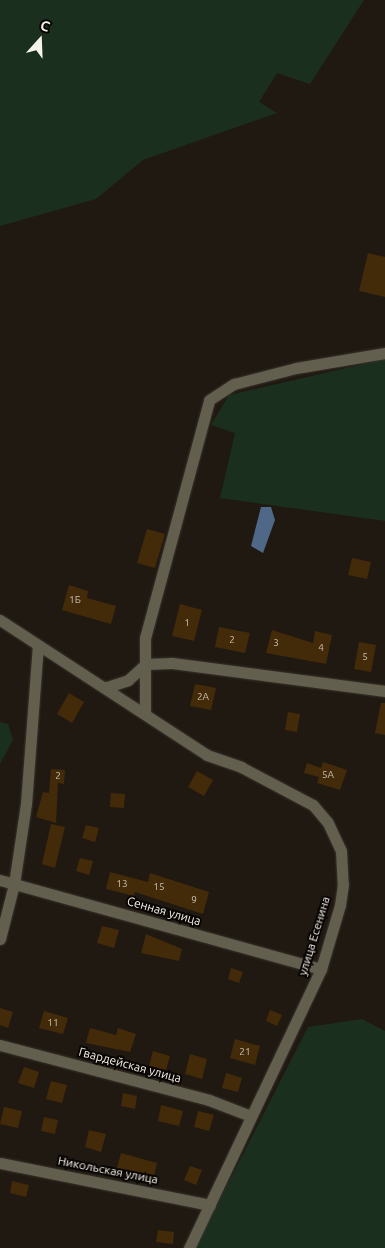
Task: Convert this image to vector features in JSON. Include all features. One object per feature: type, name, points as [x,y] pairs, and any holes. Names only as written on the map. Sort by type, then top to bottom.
[{"type":"street","points":[[145,713],[145,638],[152,604],[167,564],[209,400],[234,384],[296,368],[385,353]]},
{"type":"street","name":"улица Есенина","points":[[0,620],[38,646],[107,687],[145,713],[166,731],[207,755],[241,767],[313,805],[328,823],[341,852],[343,884],[321,970],[189,1248]]},
{"type":"street","points":[[0,939],[14,884],[26,804],[38,646]]},
{"type":"street","points":[[107,687],[128,680],[146,664],[254,672],[385,691]]},
{"type":"street","name":"Сенная улица","points":[[0,880],[321,970]]},
{"type":"street","name":"Гвардейская улица","points":[[0,1045],[209,1100],[252,1116]]},
{"type":"street","name":"Никольская улица","points":[[0,1163],[210,1204]]},
{"type":"green space","points":[[0,0],[364,0],[310,84],[277,73],[259,102],[277,113],[143,160],[96,199],[0,226]]},
{"type":"green space","points":[[385,359],[385,521],[220,498],[235,433],[211,425],[229,395]]},
{"type":"green space","points":[[0,722],[8,724],[13,740],[0,764]]},
{"type":"green space","points":[[362,1019],[385,1031],[385,1248],[195,1248],[308,1027]]},
{"type":"water","points":[[261,507],[271,507],[275,520],[263,553],[251,546]]},
{"type":"building","points":[[368,253],[385,257],[385,297],[359,291]]},
{"type":"building","points":[[147,529],[165,534],[155,568],[137,563]]},
{"type":"building","points":[[352,558],[371,562],[367,579],[348,575]]},
{"type":"building","points":[[69,585],[88,591],[87,598],[116,606],[111,624],[62,610]]},
{"type":"building","points":[[180,604],[202,610],[194,641],[172,636]]},
{"type":"building","points":[[219,627],[250,633],[245,653],[215,647]]},
{"type":"building","points":[[272,630],[313,643],[315,631],[332,635],[326,664],[266,653]]},
{"type":"building","points":[[359,642],[376,645],[371,672],[354,669]]},
{"type":"building","points":[[195,684],[216,688],[211,710],[190,706]]},
{"type":"building","points":[[69,693],[84,702],[72,723],[57,714]]},
{"type":"building","points":[[381,703],[385,703],[385,735],[375,733]]},
{"type":"building","points":[[288,712],[300,714],[297,732],[285,730]]},
{"type":"building","points":[[323,762],[347,770],[340,790],[317,783],[319,777],[304,773],[307,763],[321,768]]},
{"type":"building","points":[[51,769],[65,770],[64,784],[58,783],[56,823],[36,817],[43,792],[49,793]]},
{"type":"building","points":[[197,771],[213,780],[204,796],[188,787]]},
{"type":"building","points":[[111,793],[125,794],[124,808],[110,807]]},
{"type":"building","points":[[51,824],[65,827],[55,868],[42,864]]},
{"type":"building","points":[[86,825],[99,828],[95,842],[82,838]]},
{"type":"building","points":[[80,858],[93,861],[89,875],[76,871]]},
{"type":"building","points":[[110,872],[148,882],[150,873],[209,892],[203,914],[135,892],[134,896],[106,889]]},
{"type":"building","points":[[102,926],[119,930],[114,948],[97,943]]},
{"type":"building","points":[[146,934],[182,949],[179,961],[141,953]]},
{"type":"building","points":[[231,968],[243,972],[239,983],[228,979]]},
{"type":"building","points":[[0,1008],[13,1012],[8,1028],[0,1025]]},
{"type":"building","points":[[270,1010],[282,1015],[277,1026],[266,1021]]},
{"type":"building","points":[[44,1011],[68,1018],[63,1034],[39,1028]]},
{"type":"building","points":[[90,1028],[116,1035],[118,1028],[136,1034],[130,1052],[86,1043]]},
{"type":"building","points":[[235,1039],[260,1046],[255,1065],[230,1058]]},
{"type":"building","points":[[153,1051],[170,1056],[166,1070],[149,1066]]},
{"type":"building","points":[[190,1054],[207,1059],[202,1079],[185,1074]]},
{"type":"building","points":[[24,1067],[39,1072],[34,1088],[18,1083]]},
{"type":"building","points":[[226,1073],[242,1078],[238,1092],[222,1088]]},
{"type":"building","points":[[51,1081],[67,1085],[62,1103],[46,1099]]},
{"type":"building","points":[[123,1093],[137,1096],[135,1109],[121,1106]]},
{"type":"building","points":[[161,1105],[183,1111],[179,1126],[158,1121]]},
{"type":"building","points":[[4,1107],[22,1111],[18,1128],[0,1124]]},
{"type":"building","points":[[198,1111],[214,1115],[209,1131],[194,1127]]},
{"type":"building","points":[[44,1117],[58,1120],[55,1134],[41,1131]]},
{"type":"building","points":[[89,1130],[106,1134],[101,1152],[85,1147]]},
{"type":"building","points":[[121,1153],[157,1163],[154,1176],[117,1168]]},
{"type":"building","points":[[190,1166],[202,1170],[196,1185],[184,1180]]},
{"type":"building","points":[[12,1181],[29,1185],[26,1197],[10,1193]]},
{"type":"building","points":[[158,1230],[174,1232],[173,1244],[156,1242]]}]
